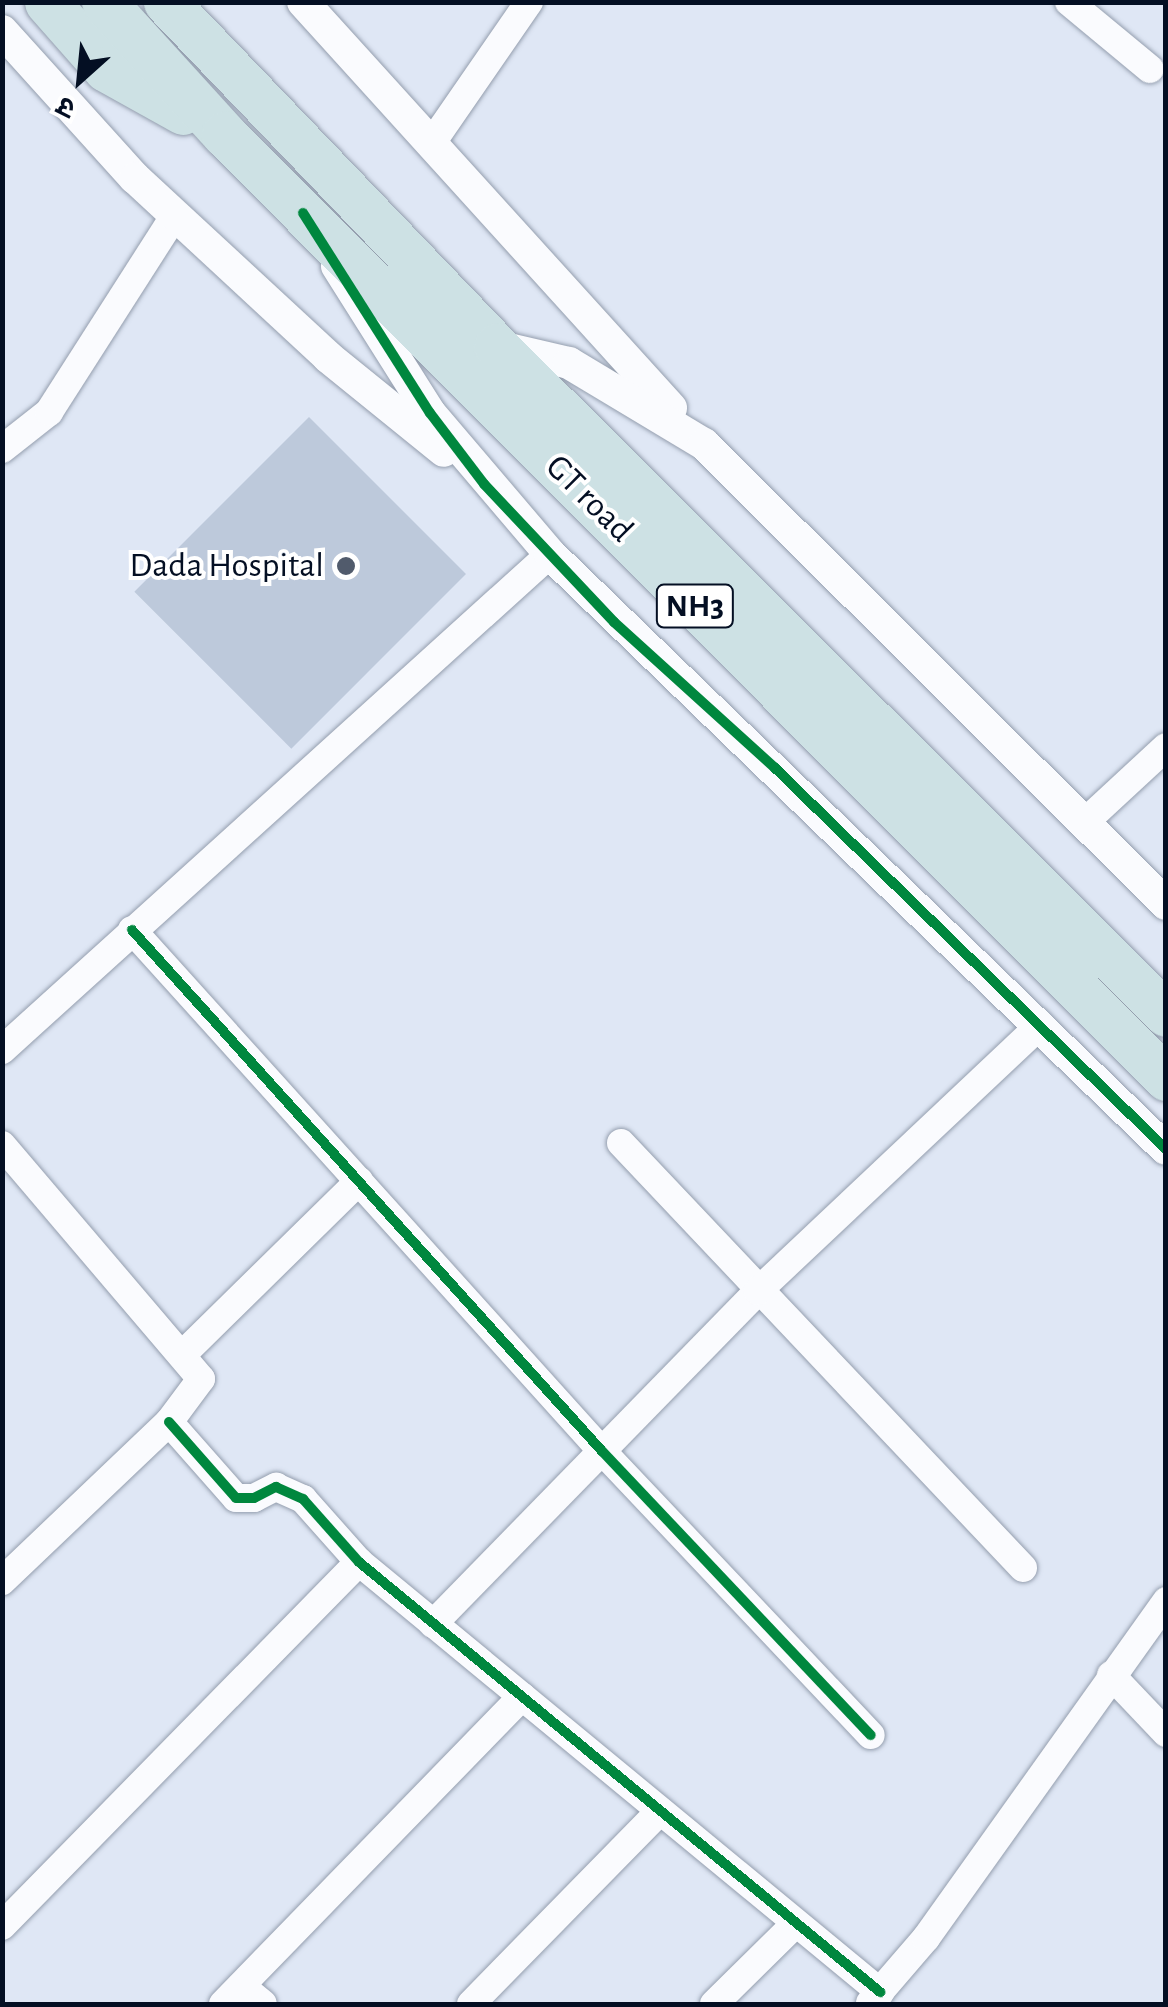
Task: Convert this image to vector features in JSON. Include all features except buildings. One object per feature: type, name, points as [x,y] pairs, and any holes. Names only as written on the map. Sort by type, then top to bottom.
[{"type":"highway","points":[[48,2],[106,69],[224,134]]},
{"type":"highway","name":"NH3","points":[[104,2],[224,134]]},
{"type":"highway","name":"NH3","points":[[166,2],[281,120]]},
{"type":"highway","points":[[208,2],[281,120]]},
{"type":"highway","name":"GT road","points":[[281,120],[496,346],[1166,1014]]},
{"type":"highway","name":"GT road","points":[[224,134],[1166,1078]]},
{"type":"street","points":[[303,2],[704,444],[1166,904]]},
{"type":"street","points":[[431,144],[529,2]]},
{"type":"street","points":[[1068,2],[1150,68]]},
{"type":"street","points":[[2,31],[175,215],[328,357],[484,484]]},
{"type":"street","points":[[303,213],[430,413],[484,484],[550,554],[1166,1149]]},
{"type":"street","points":[[2,449],[49,412],[175,215]]},
{"type":"street","points":[[496,346],[568,363],[704,444]]},
{"type":"street","points":[[2,1050],[550,554]]},
{"type":"street","points":[[1085,822],[1166,747]]},
{"type":"street","points":[[132,930],[602,1451],[871,1735]]},
{"type":"street","points":[[434,1624],[758,1291],[1040,1026]]},
{"type":"street","points":[[621,1143],[1024,1568]]},
{"type":"street","points":[[2,1145],[183,1354],[201,1385],[169,1422],[2,1581]]},
{"type":"street","points":[[183,1354],[358,1182]]},
{"type":"street","points":[[169,1422],[229,1494],[243,1500],[276,1487],[292,1491],[359,1562],[796,1923],[874,1998],[926,1938],[1166,1600]]},
{"type":"street","points":[[2,1926],[359,1562]]},
{"type":"street","points":[[1111,1675],[1166,1732]]},
{"type":"street","points":[[263,2004],[232,1995],[522,1697]]},
{"type":"street","points":[[470,2004],[660,1811]]},
{"type":"street","points":[[714,2004],[796,1923]]},
{"type":"cycle path","points":[[303,213],[430,413],[484,484],[614,622],[775,768],[1166,1149]]},
{"type":"cycle path","points":[[132,930],[602,1451],[871,1735]]},
{"type":"cycle path","points":[[169,1422],[236,1498],[254,1498],[276,1487],[303,1499],[359,1562],[880,1992]]},
{"type":"place","name":"Dada Hospital","points":[[346,566]]}]
